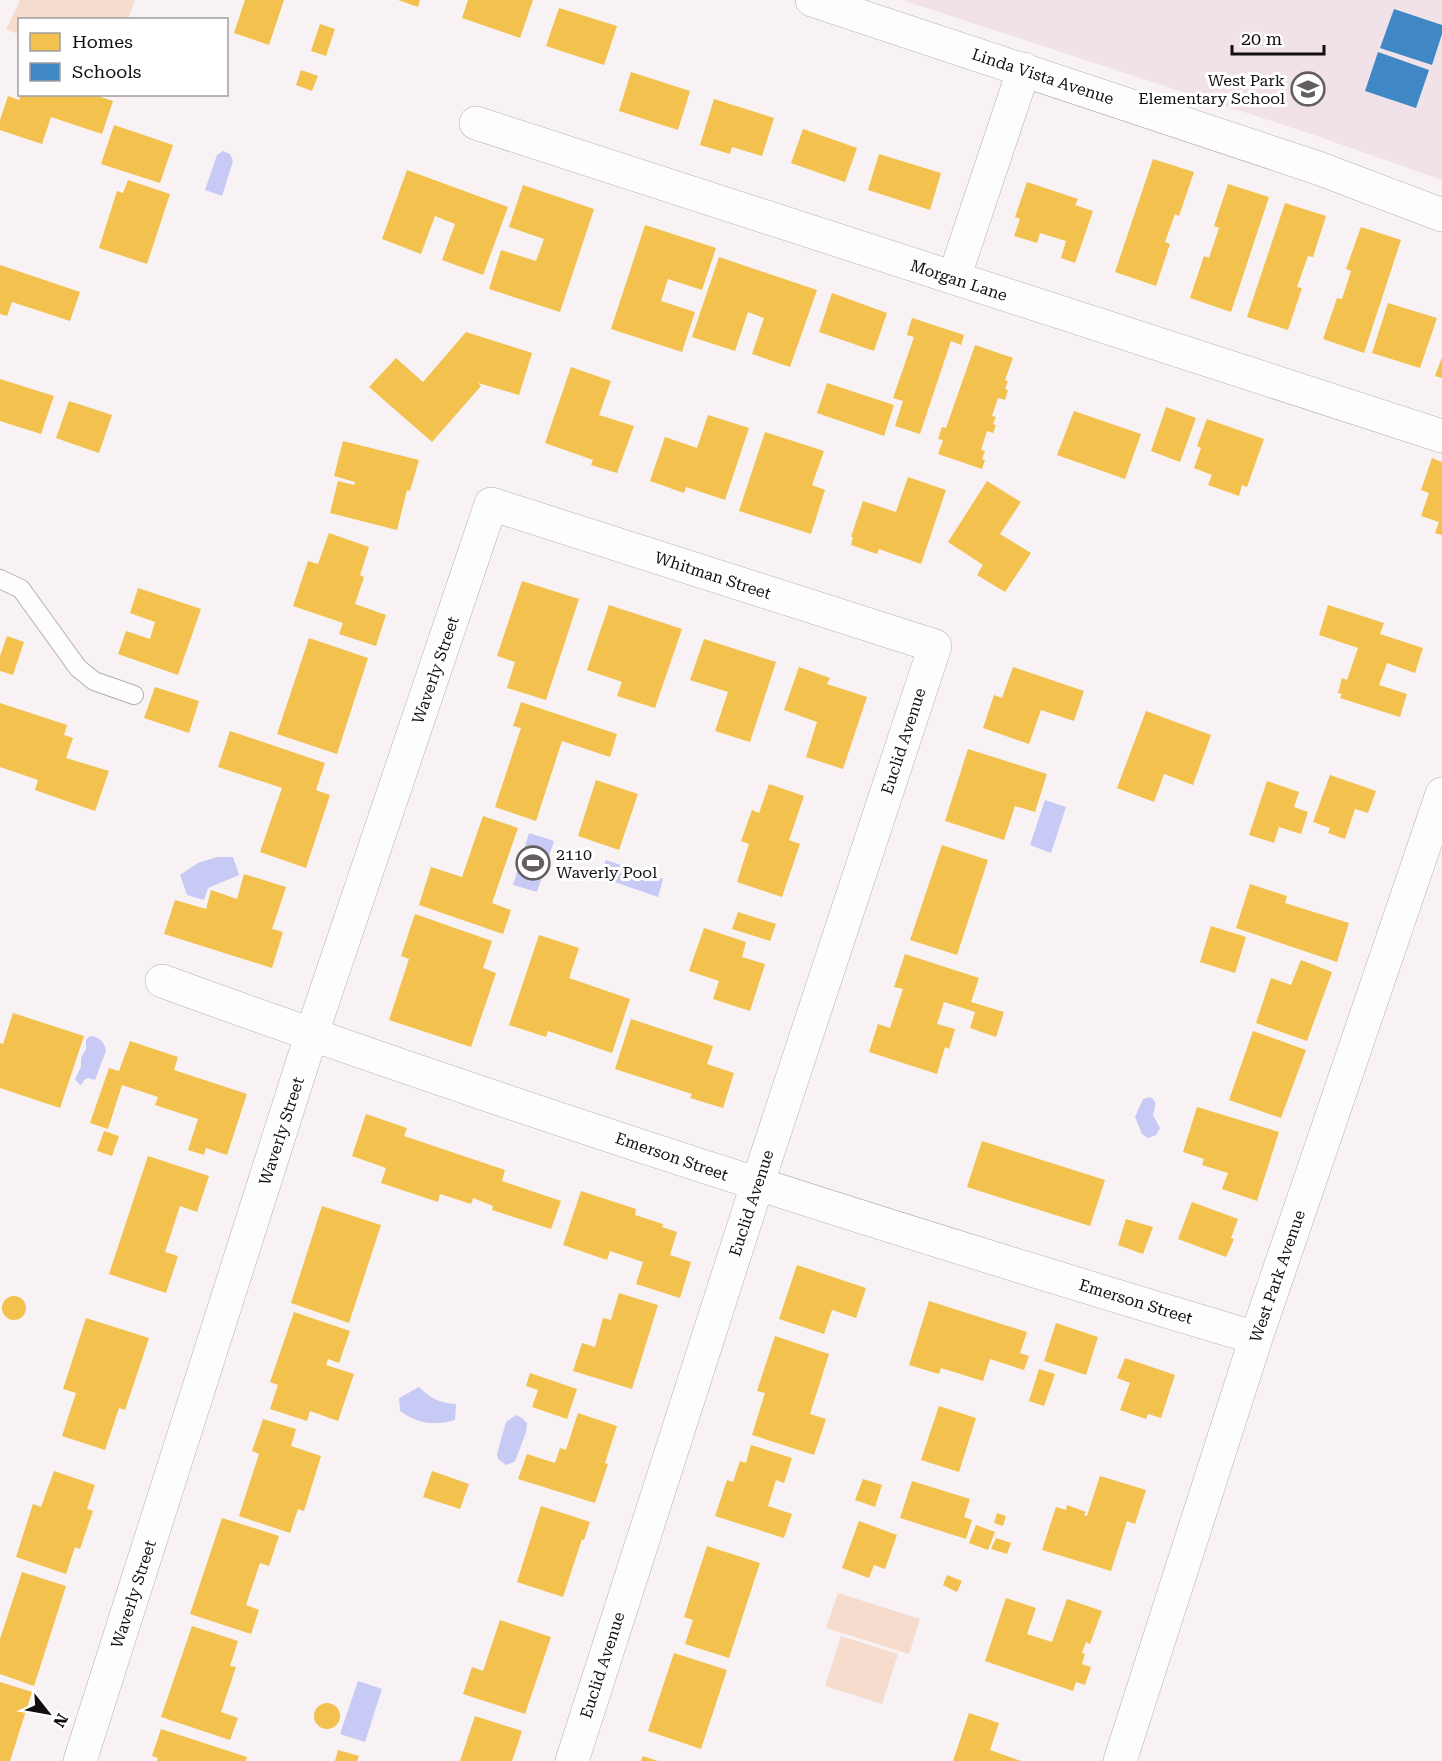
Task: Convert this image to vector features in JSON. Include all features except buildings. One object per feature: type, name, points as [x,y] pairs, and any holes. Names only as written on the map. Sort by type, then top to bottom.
[{"type":"street","name":"Linda Vista Avenue","points":[[812,0],[1318,168],[1442,215]]},
{"type":"street","points":[[954,278],[1024,69]]},
{"type":"street","name":"Morgan Lane","points":[[476,123],[1442,436]]},
{"type":"street","name":"Whitman Street","points":[[491,504],[935,646]]},
{"type":"street","name":"Waverly Street","points":[[80,1761],[311,1036],[491,504]]},
{"type":"street","name":"Euclid Avenue","points":[[572,1761],[757,1185],[935,646]]},
{"type":"street","name":"West Park Avenue","points":[[1120,1761],[1256,1338],[1442,794]]},
{"type":"street","name":"Emerson Street","points":[[162,981],[311,1036],[757,1185],[1256,1338]]},
{"type":"lane","points":[[0,579],[21,589],[78,668],[94,681],[134,695]]},
{"type":"shaded area","points":[[20,0],[135,0],[128,18],[18,18],[18,34],[6,30]]},
{"type":"shaded area","name":"West Park Elementary School","points":[[902,0],[1442,0],[1442,180],[1314,135]]},
{"type":"shaded area","points":[[838,1593],[920,1619],[909,1654],[826,1628]]},
{"type":"shaded area","points":[[841,1636],[898,1654],[882,1704],[825,1686]]},
{"type":"water","points":[[223,151],[230,154],[233,161],[222,196],[205,190],[217,155]]},
{"type":"water","points":[[1045,800],[1066,807],[1051,853],[1030,845]]},
{"type":"water","name":"2110 Waverly Pool","points":[[529,833],[554,841],[537,892],[513,885]]},
{"type":"water","points":[[217,857],[233,857],[239,875],[208,888],[204,900],[187,895],[180,875],[198,863]]},
{"type":"water","points":[[606,860],[663,879],[658,897],[600,877]]},
{"type":"water","points":[[90,1036],[101,1040],[106,1051],[95,1080],[88,1078],[80,1085],[75,1079],[81,1067],[86,1040]]},
{"type":"water","points":[[1150,1097],[1155,1103],[1153,1115],[1160,1128],[1156,1135],[1148,1138],[1142,1134],[1135,1117],[1143,1099]]},
{"type":"water","points":[[419,1387],[436,1400],[456,1404],[455,1420],[426,1423],[400,1411],[399,1398]]},
{"type":"water","points":[[516,1415],[527,1423],[526,1432],[516,1459],[506,1465],[498,1459],[497,1454],[506,1422]]},
{"type":"water","points":[[358,1681],[382,1689],[365,1742],[340,1734]]},
{"type":"place","name":"West Park Elementary School","points":[[1308,89]]},
{"type":"place","name":"2110 Waverly Pool","points":[[533,863]]}]
